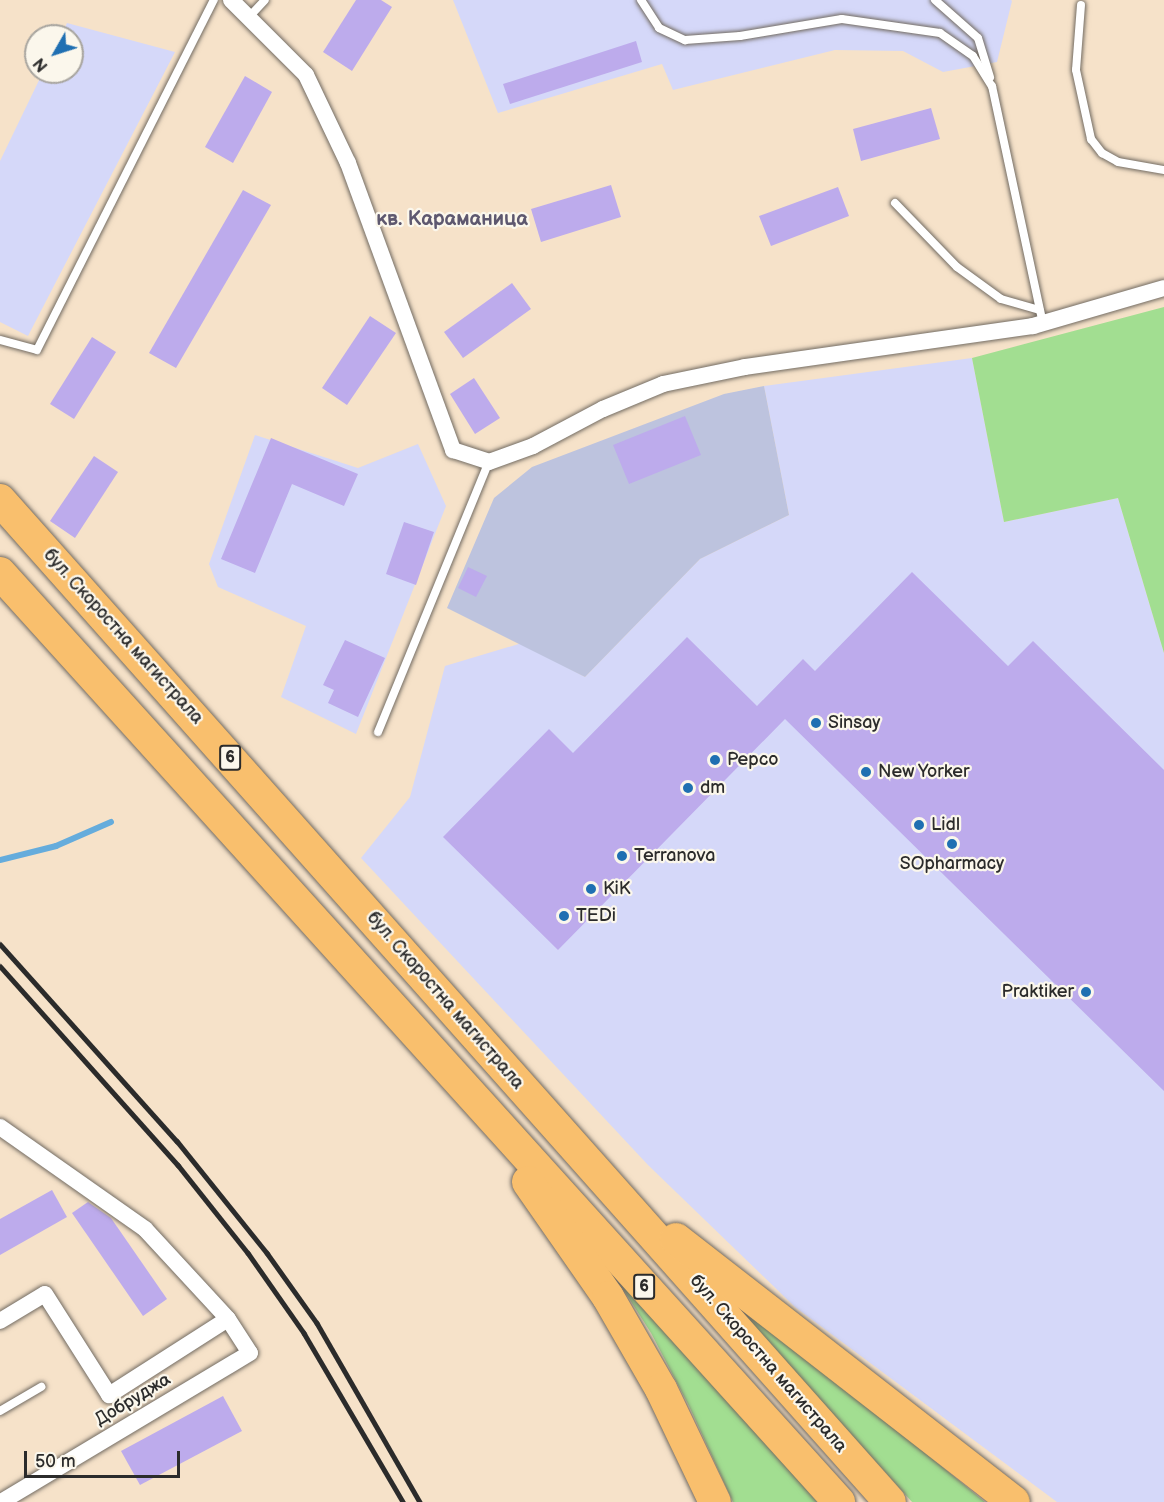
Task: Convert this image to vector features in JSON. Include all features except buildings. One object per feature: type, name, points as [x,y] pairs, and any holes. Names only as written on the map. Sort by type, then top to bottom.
[{"type":"highway","name":"бул. Скоростна магистрала","points":[[0,500],[881,1492]]},
{"type":"highway","name":"бул. Скоростна магистрала","points":[[0,573],[839,1502]]},
{"type":"highway","points":[[451,1070],[608,1297],[661,1389],[715,1502]]},
{"type":"highway","points":[[616,1193],[1014,1502]]},
{"type":"street","points":[[231,0],[306,75],[348,164],[453,450],[489,462],[533,446],[603,409],[663,384],[745,367],[1041,317],[1164,288]]},
{"type":"street","name":"Добруджа","points":[[1,1502],[250,1353],[228,1318],[145,1229],[4,1134]]},
{"type":"street","name":"Добруджа","points":[[0,1321],[45,1294],[109,1395],[228,1318]]},
{"type":"lane","points":[[0,340],[37,350],[214,0]]},
{"type":"lane","points":[[249,17],[265,0]]},
{"type":"lane","points":[[641,0],[659,28],[685,40],[740,36],[842,19],[940,33],[973,56],[992,86]]},
{"type":"lane","points":[[935,0],[978,38],[992,86],[1041,317]]},
{"type":"lane","points":[[1081,6],[1076,70],[1091,139],[1102,153],[1118,162],[1164,170]]},
{"type":"lane","points":[[895,203],[957,267],[1001,299],[1041,317]]},
{"type":"lane","points":[[378,732],[489,462]]},
{"type":"lane","points":[[0,1411],[41,1387]]},
{"type":"shaded area","points":[[453,0],[1012,1],[997,62],[943,72],[903,51],[835,50],[673,90],[662,64],[498,113]]},
{"type":"shaded area","points":[[84,28],[175,52],[28,336],[0,322],[0,161],[37,84],[84,84]]},
{"type":"shaded area","points":[[972,358],[1004,522],[1118,498],[1164,653],[1164,1502],[1057,1502],[795,1307],[648,1165],[361,858],[410,797],[445,666],[522,643],[585,677],[700,559],[789,515],[764,386]]},
{"type":"shaded area","points":[[764,386],[789,515],[700,559],[585,677],[447,608],[494,498],[532,467],[724,394]]},
{"type":"shaded area","points":[[255,435],[358,468],[418,444],[446,506],[356,734],[281,697],[306,626],[218,587],[209,564]]},
{"type":"green space","points":[[1164,307],[1164,653],[1118,498],[1004,522],[972,358]]},
{"type":"green space","points":[[608,1257],[817,1502],[733,1502],[689,1406],[651,1333],[606,1262]]},
{"type":"green space","points":[[706,1273],[985,1502],[912,1502]]},
{"type":"waterway","points":[[0,860],[56,846],[111,822]]},
{"type":"railway","points":[[0,944],[177,1141],[267,1253],[317,1323],[420,1502]]},
{"type":"railway","points":[[0,966],[178,1165],[248,1253],[304,1333],[403,1502]]},
{"type":"place","name":"Sinsay","points":[[816,723]]},
{"type":"place","name":"Pepco","points":[[715,760]]},
{"type":"place","name":"New Yorker","points":[[866,772]]},
{"type":"place","name":"dm","points":[[688,788]]},
{"type":"place","name":"Lidl","points":[[919,825]]},
{"type":"place","name":"SOpharmacy","points":[[952,844]]},
{"type":"place","name":"Terranova","points":[[622,856]]},
{"type":"place","name":"KiK","points":[[591,889]]},
{"type":"place","name":"TEDi","points":[[564,916]]},
{"type":"place","name":"Praktiker","points":[[1086,992]]},
{"type":"district","name":"кв. Караманица","points":[[452,219]]}]
